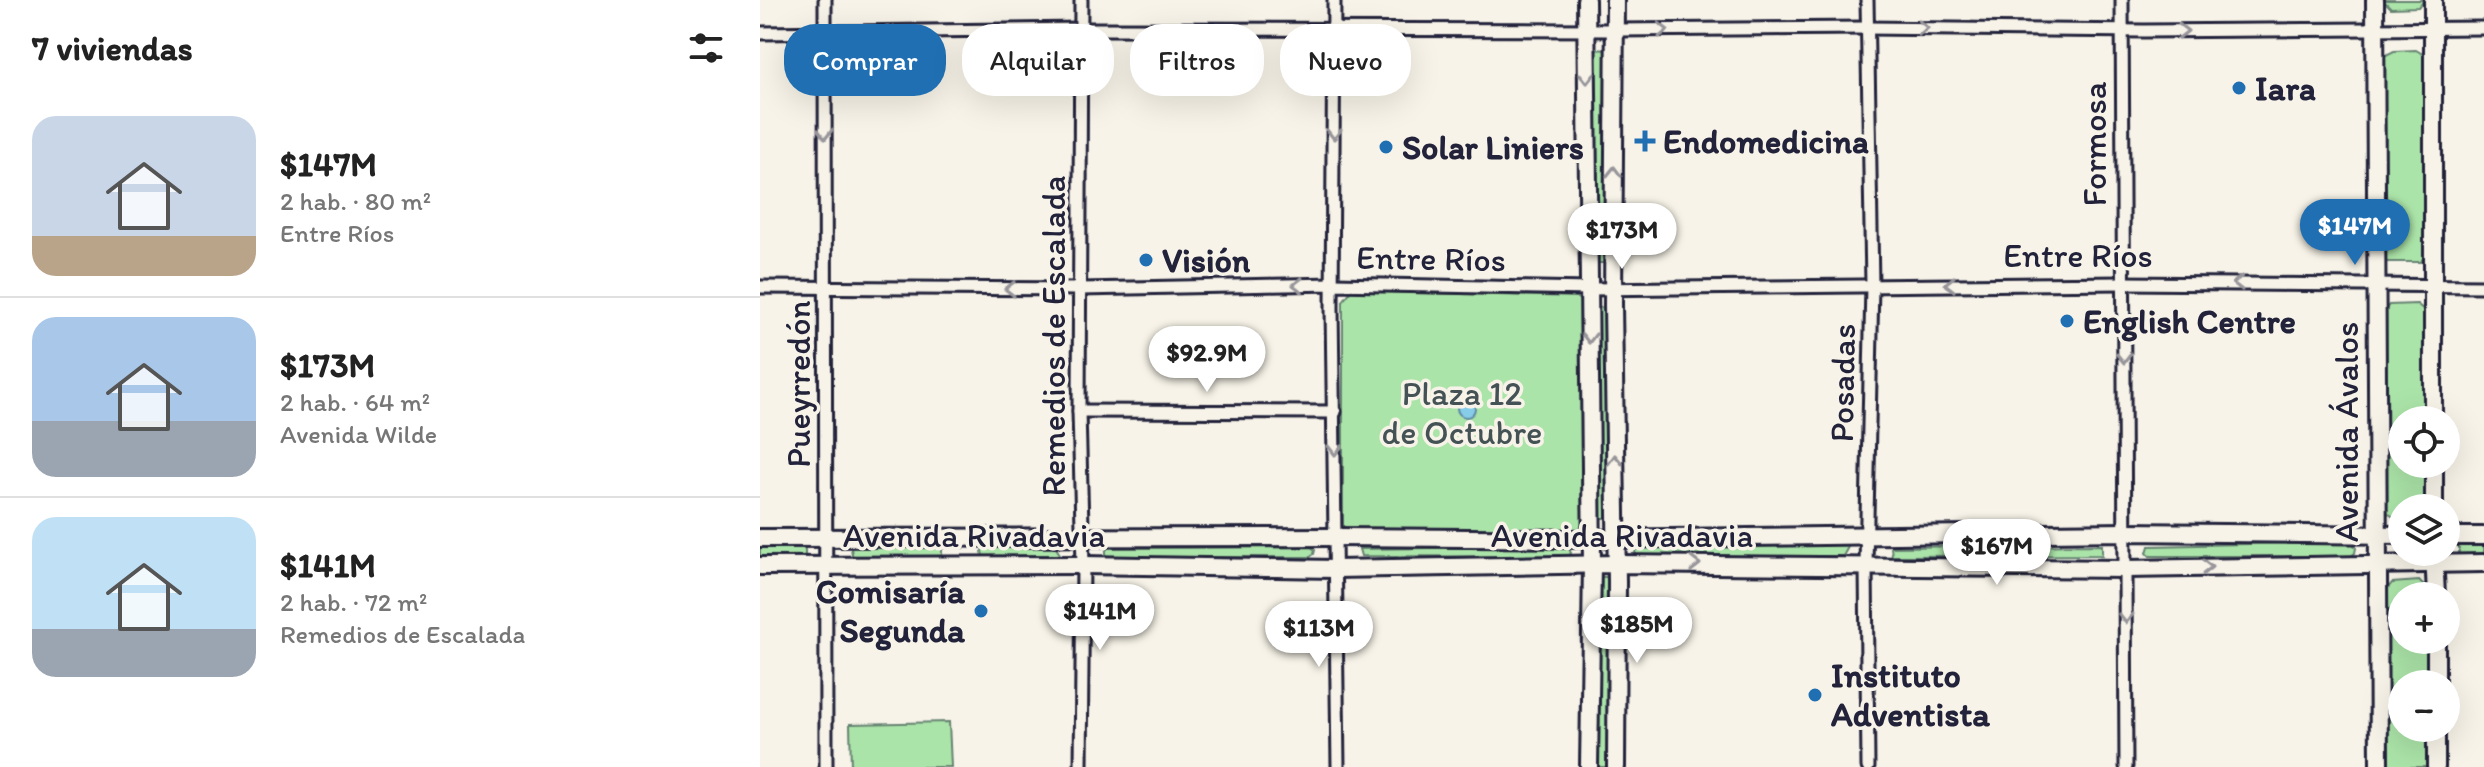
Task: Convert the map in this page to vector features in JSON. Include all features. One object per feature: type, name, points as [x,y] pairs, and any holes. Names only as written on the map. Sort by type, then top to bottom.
[{"type":"main road","points":[[1586,0],[1592,564],[1589,767]]},
{"type":"main road","points":[[1615,0],[1616,767]]},
{"type":"main road","name":"Avenida Ávalos","points":[[2375,0],[2379,767]]},
{"type":"main road","points":[[2433,0],[2433,406]]},
{"type":"main road","name":"Avenida Rivadavia","points":[[760,538],[1590,539],[2126,532],[2388,535]]},
{"type":"main road","points":[[2460,536],[2484,536]]},
{"type":"main road","points":[[961,565],[962,538]]},
{"type":"main road","name":"Avenida Rivadavia","points":[[2460,561],[2484,563]]},
{"type":"main road","name":"Avenida Rivadavia","points":[[760,566],[1083,565],[1335,569],[1617,564],[2126,569],[2388,563]]},
{"type":"main road","points":[[2436,742],[2436,767]]},
{"type":"street","name":"Pueyrredón","points":[[825,0],[826,24]]},
{"type":"street","name":"Remedios de Escalada","points":[[1081,0],[1082,24]]},
{"type":"street","points":[[1334,0],[1334,24]]},
{"type":"street","name":"Posadas","points":[[1867,0],[1872,285],[1866,565],[1868,767]]},
{"type":"street","name":"Formosa","points":[[2122,0],[2126,767]]},
{"type":"street","points":[[1411,29],[2122,31],[2484,28]]},
{"type":"street","points":[[1114,29],[1280,29]]},
{"type":"street","points":[[760,33],[784,33]]},
{"type":"street","name":"Pueyrredón","points":[[826,96],[826,767]]},
{"type":"street","name":"Remedios de Escalada","points":[[1081,96],[1081,767]]},
{"type":"street","points":[[1334,96],[1338,767]]},
{"type":"street","name":"Entre Ríos","points":[[760,287],[1080,289],[1334,284],[1613,289],[2123,283],[2484,286]]},
{"type":"street","points":[[1079,411],[1335,412]]},
{"type":"green space","points":[[2383,0],[2424,0],[2418,7],[2391,8]]},
{"type":"green space","points":[[1597,49],[1605,50],[1606,263],[1596,260],[1594,52]]},
{"type":"green space","points":[[2416,50],[2426,56],[2425,254],[2421,262],[2387,262],[2382,255],[2384,56],[2394,51]]},
{"type":"green space","name":"Plaza 12 de Octubre","points":[[1351,291],[1576,297],[1583,303],[1583,525],[1575,531],[1350,532],[1343,526],[1343,301]]},
{"type":"green space","points":[[2417,304],[2425,311],[2426,406],[2388,406],[2388,478],[2427,478],[2427,494],[2388,494],[2388,513],[2384,510],[2381,316],[2389,305]]},
{"type":"green space","points":[[1599,307],[1606,308],[1606,518],[1597,516],[1596,312]]},
{"type":"green space","points":[[2352,542],[2356,548],[2351,556],[2150,556],[2147,553],[2149,546]]},
{"type":"green space","points":[[2460,542],[2484,542],[2484,557],[2460,557]]},
{"type":"green space","points":[[1845,543],[1848,547],[1843,556],[1637,556],[1635,552],[1638,544]]},
{"type":"green space","points":[[2102,545],[2102,555],[1892,556],[1891,547]]},
{"type":"green space","points":[[1568,546],[1571,553],[1568,557],[1361,556],[1359,549]]},
{"type":"green space","points":[[760,547],[802,547],[805,556],[800,560],[760,560]]},
{"type":"green space","points":[[853,547],[942,548],[942,559],[853,558]]},
{"type":"green space","points":[[1311,547],[1315,550],[1310,557],[1106,556],[1108,548]]},
{"type":"green space","points":[[983,548],[1056,548],[1060,554],[1057,557],[983,557]]},
{"type":"green space","points":[[1611,577],[1610,767],[1599,767],[1599,580]]},
{"type":"green space","points":[[2388,588],[2388,654],[2428,654],[2428,670],[2388,670],[2388,742],[2428,742],[2428,767],[2384,767],[2384,593]]},
{"type":"green space","points":[[949,722],[951,767],[851,767],[850,724]]},
{"type":"water","points":[[1462,399],[1470,399],[1475,408],[1473,415],[1462,417],[1457,412],[1457,404]]},
{"type":"place","name":"Iara","points":[[2239,88]]},
{"type":"place","name":"Endomedicina","points":[[1645,141]]},
{"type":"place","name":"Solar Liniers","points":[[1386,147]]},
{"type":"place","name":"Visión","points":[[1146,260]]},
{"type":"place","name":"English Centre","points":[[2067,321]]},
{"type":"place","name":"Comisaría Segunda","points":[[981,611]]},
{"type":"place","name":"Instituto Adventista","points":[[1815,695]]}]
